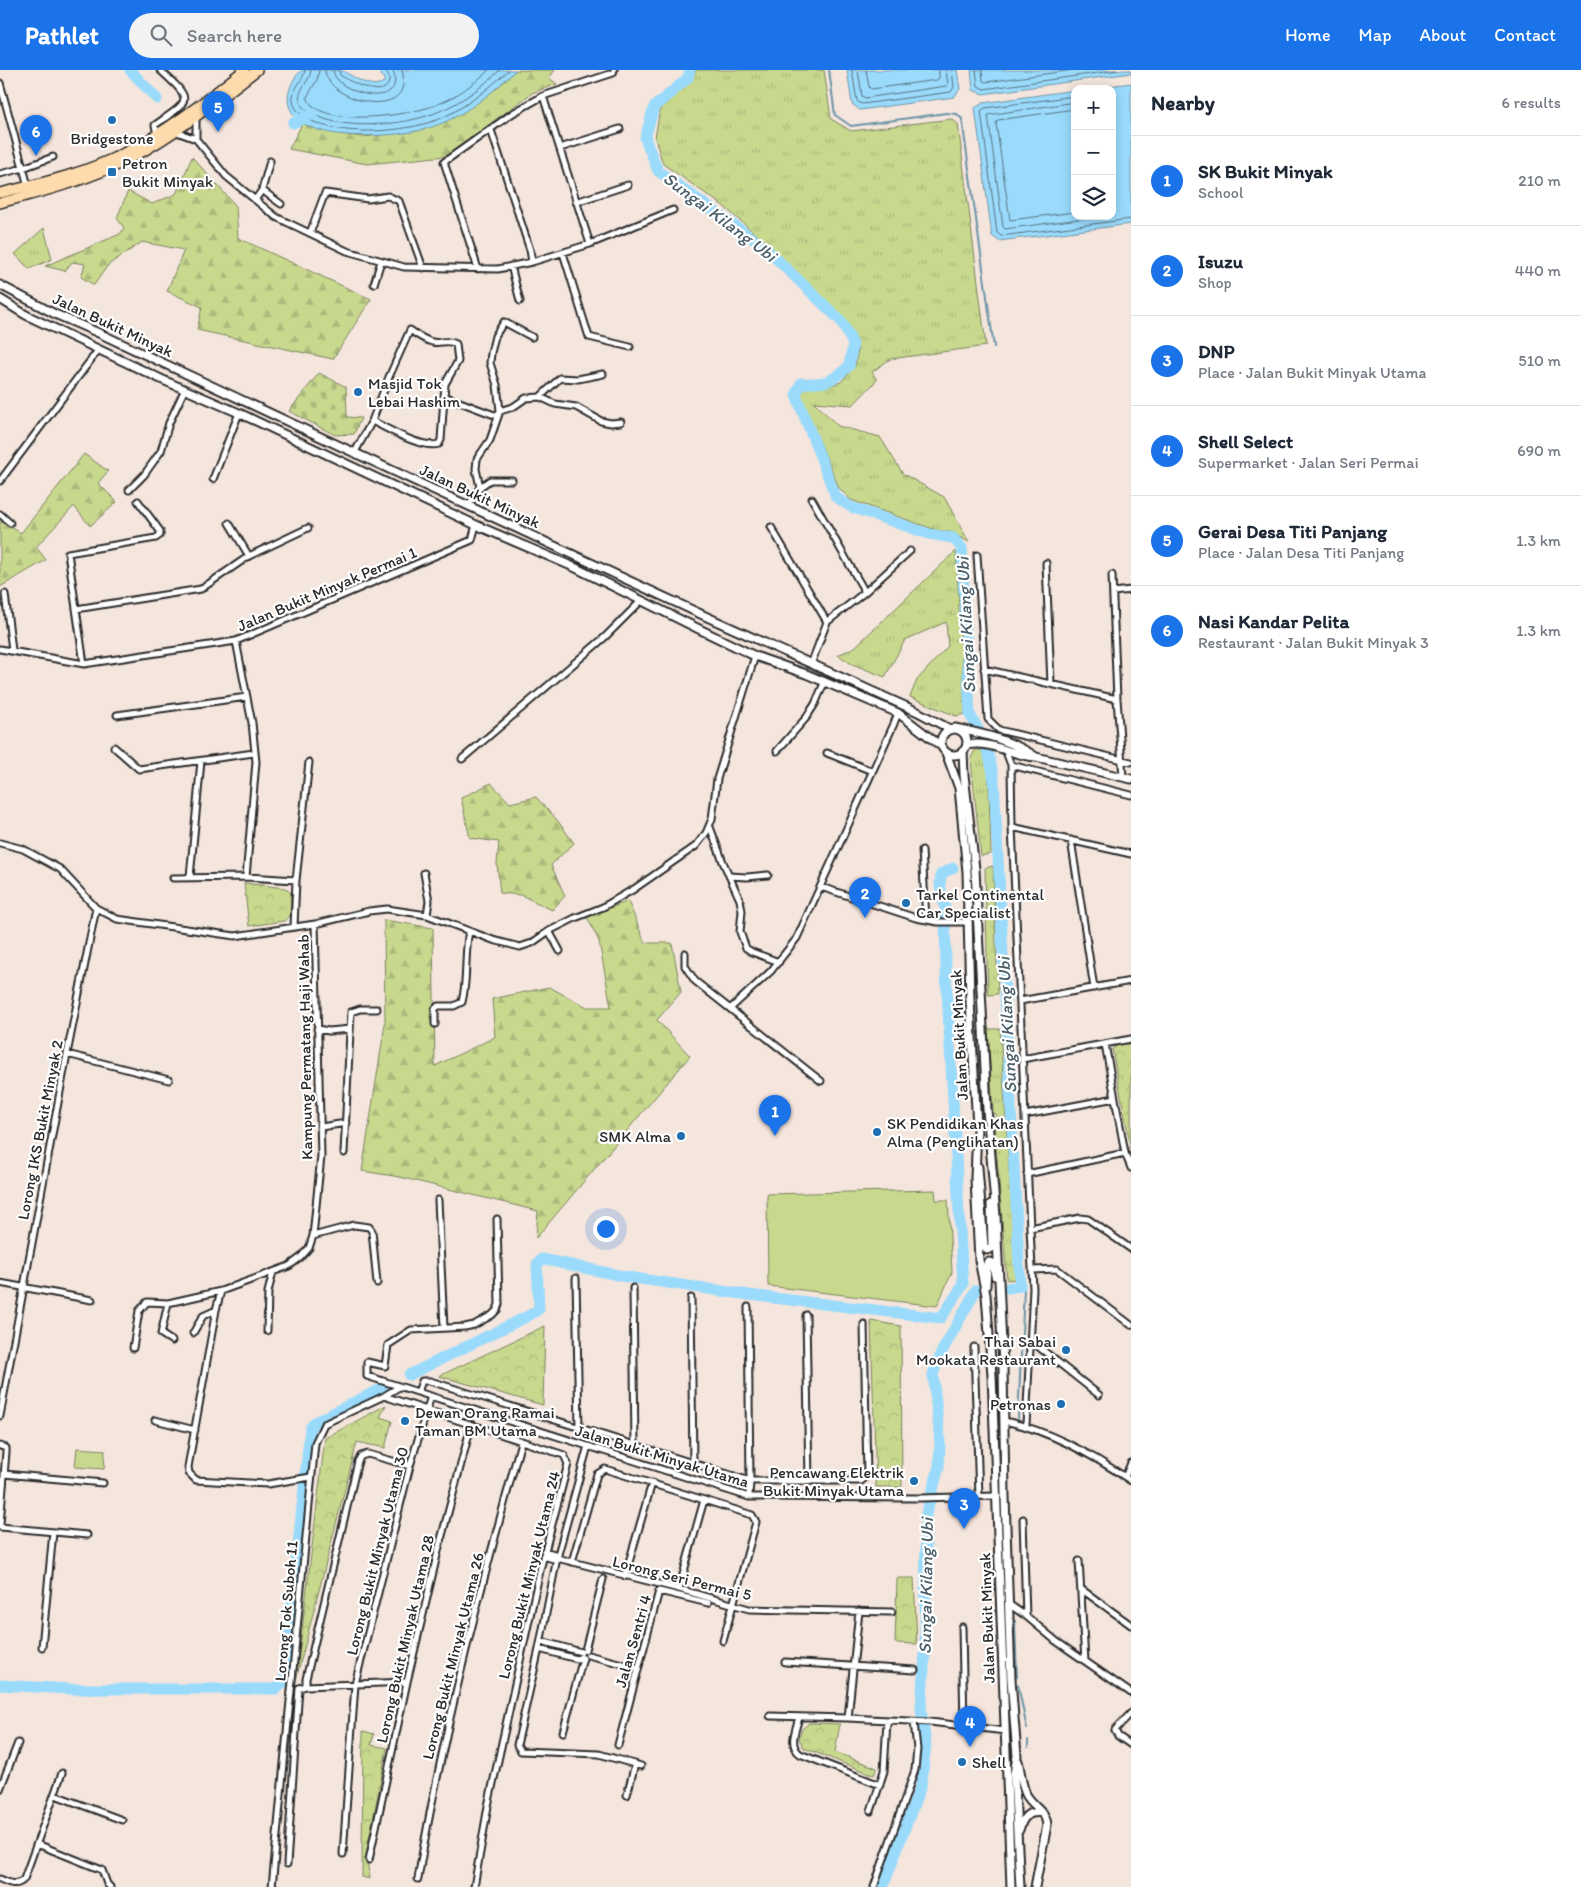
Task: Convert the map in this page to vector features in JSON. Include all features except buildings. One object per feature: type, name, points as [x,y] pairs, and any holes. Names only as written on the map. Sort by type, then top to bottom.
[{"type":"highway","points":[[0,193],[28,186],[124,154],[190,112],[244,70]]},
{"type":"highway","points":[[0,203],[84,179],[131,158],[196,115],[257,70]]},
{"type":"main road","name":"Jalan Bukit Minyak","points":[[0,285],[54,314],[102,334],[469,506],[952,728]]},
{"type":"main road","name":"Jalan Bukit Minyak","points":[[0,299],[26,315],[476,525],[576,568],[640,601],[756,656],[825,681],[898,713],[944,750],[959,788],[967,872],[970,1001],[977,1127],[975,1179],[979,1260],[986,1295],[992,1375],[1011,1887]]},
{"type":"main road","points":[[224,407],[228,406],[230,401],[228,394]]},
{"type":"main road","points":[[239,413],[240,403],[244,401]]},
{"type":"main road","points":[[952,728],[964,734],[965,748]]},
{"type":"main road","points":[[1036,758],[1021,747],[998,738],[952,728],[942,735],[944,750],[956,755],[965,748],[977,743],[1001,748],[1022,757],[1036,758],[1127,778]]},
{"type":"main road","name":"Jalan Bukit Minyak","points":[[965,748],[964,775],[970,813],[976,878],[982,1020],[996,1216],[1016,1756],[1014,1774],[1020,1887]]},
{"type":"main road","points":[[977,1159],[981,1180],[984,1246],[987,1250],[992,1248],[993,1178]]},
{"type":"main road","points":[[986,1295],[987,1264],[989,1262],[993,1263],[999,1296]]},
{"type":"main road","points":[[1016,1756],[1024,1790],[1028,1798],[1046,1818],[1047,1825],[1035,1887]]},
{"type":"main road","points":[[1018,1834],[1024,1819],[1029,1814],[1033,1812],[1043,1814]]},
{"type":"street","points":[[158,132],[155,125],[182,107],[184,98],[183,93],[160,70]]},
{"type":"street","points":[[478,269],[444,162],[514,113],[543,96],[613,73],[614,70]]},
{"type":"street","points":[[0,83],[2,102],[28,186]]},
{"type":"street","points":[[543,96],[590,244]]},
{"type":"street","points":[[196,115],[196,139]]},
{"type":"street","points":[[560,148],[620,129]]},
{"type":"street","points":[[491,130],[530,250],[532,262]]},
{"type":"street","points":[[173,131],[196,139],[226,176],[276,217],[347,251],[404,267],[498,269],[532,262],[590,244],[673,210]]},
{"type":"street","points":[[0,174],[52,158]]},
{"type":"street","points":[[255,200],[262,190],[270,161]]},
{"type":"street","points":[[576,202],[628,185]]},
{"type":"street","points":[[262,190],[282,204]]},
{"type":"street","points":[[310,233],[325,193],[368,199],[388,196],[399,201],[423,268]]},
{"type":"street","points":[[563,253],[589,336],[630,347]]},
{"type":"street","points":[[374,284],[381,261]]},
{"type":"street","points":[[511,266],[520,301]]},
{"type":"street","points":[[480,487],[476,469],[478,458],[490,440],[499,414],[497,385],[490,363],[495,336],[504,322],[532,337]]},
{"type":"street","points":[[355,452],[372,421],[389,376],[410,330],[434,343],[450,340],[456,344],[458,361],[445,384],[441,440],[439,444],[434,446],[408,438],[372,421]]},
{"type":"street","points":[[0,481],[99,349]]},
{"type":"street","points":[[540,397],[560,378],[578,379],[604,374]]},
{"type":"street","points":[[129,490],[161,451],[169,423],[185,389]]},
{"type":"street","points":[[444,396],[499,414],[520,404],[526,398],[540,397],[555,404],[576,407],[601,421],[621,422]]},
{"type":"street","points":[[213,479],[239,413]]},
{"type":"street","points":[[469,506],[480,487],[490,480],[512,480]]},
{"type":"street","points":[[812,499],[865,592]]},
{"type":"street","points":[[84,664],[68,553],[156,538],[160,535],[160,531],[138,501]]},
{"type":"street","points":[[0,514],[10,523]]},
{"type":"street","points":[[229,523],[249,556]]},
{"type":"street","name":"Jalan Bukit Minyak Permai 1","points":[[0,649],[84,664],[236,641],[472,540],[476,525]]},
{"type":"street","points":[[771,527],[827,622]]},
{"type":"street","points":[[76,609],[201,589],[249,556],[308,528]]},
{"type":"street","points":[[811,664],[827,622],[865,592],[910,551]]},
{"type":"street","points":[[977,555],[988,719],[999,730],[1131,762]]},
{"type":"street","points":[[1046,563],[1051,684]]},
{"type":"street","points":[[1112,574],[1117,700],[1122,760],[1127,778]]},
{"type":"street","points":[[1113,592],[1131,590]]},
{"type":"street","points":[[5,594],[12,650]]},
{"type":"street","points":[[462,759],[605,637],[640,601]]},
{"type":"street","points":[[236,641],[252,723],[256,770],[246,877]]},
{"type":"street","points":[[0,843],[22,849],[60,869],[96,908],[117,919],[235,936],[315,924],[387,909],[427,915],[500,942],[520,947],[532,943],[549,931],[575,918],[603,907],[634,889],[696,846],[710,827],[717,778],[756,656]]},
{"type":"street","points":[[984,670],[1117,700]]},
{"type":"street","points":[[777,752],[806,718],[815,704],[825,681]]},
{"type":"street","points":[[117,715],[247,697]]},
{"type":"street","points":[[731,1008],[779,962],[803,928],[872,771],[894,726],[898,713]]},
{"type":"street","points":[[114,747],[139,769],[254,753]]},
{"type":"street","points":[[1001,748],[1011,765],[1027,1174],[1033,1270],[1026,1425]]},
{"type":"street","points":[[827,753],[872,771]]},
{"type":"street","points":[[190,877],[201,760]]},
{"type":"street","points":[[294,927],[296,880],[309,762]]},
{"type":"street","points":[[1011,765],[1131,795]]},
{"type":"street","points":[[710,827],[740,900],[742,911],[740,932],[746,948],[779,962]]},
{"type":"street","points":[[1012,827],[1131,854]]},
{"type":"street","points":[[1071,840],[1094,988]]},
{"type":"street","points":[[922,850],[926,920]]},
{"type":"street","points":[[424,873],[429,901],[427,915]]},
{"type":"street","points":[[730,876],[768,875]]},
{"type":"street","points":[[173,878],[246,877],[296,880]]},
{"type":"street","points":[[821,887],[926,920],[968,922]]},
{"type":"street","name":"Lorong IKS Bukit Minyak 2","points":[[0,1416],[96,908]]},
{"type":"street","name":"Kampung Permatang Haji Wahab","points":[[313,1236],[320,1170],[321,1126],[315,924]]},
{"type":"street","points":[[435,1024],[435,1009],[438,1006],[454,1006],[462,1002],[464,993],[465,947],[469,931]]},
{"type":"street","points":[[549,931],[560,951]]},
{"type":"street","points":[[685,953],[685,966],[695,981],[821,1081]]},
{"type":"street","points":[[1020,1001],[1131,981]]},
{"type":"street","points":[[344,1153],[351,1012],[353,1010],[377,1009]]},
{"type":"street","points":[[317,1029],[329,1031],[350,1029]]},
{"type":"street","points":[[1022,1059],[1131,1039]]},
{"type":"street","points":[[1105,1044],[1124,1153],[1131,1168]]},
{"type":"street","points":[[67,1054],[169,1080]]},
{"type":"street","points":[[1025,1115],[1115,1098]]},
{"type":"street","points":[[321,1126],[346,1123]]},
{"type":"street","points":[[1027,1174],[1124,1153]]},
{"type":"street","points":[[438,1200],[444,1328],[474,1325],[497,1310],[499,1304],[497,1219]]},
{"type":"street","points":[[1030,1228],[1080,1218],[1088,1219],[1131,1249]]},
{"type":"street","points":[[133,1348],[139,1311],[146,1302],[168,1303],[221,1291],[273,1272],[289,1266],[300,1258],[309,1248],[313,1236],[354,1225],[369,1227],[372,1231],[377,1283]]},
{"type":"street","points":[[1033,1270],[1057,1269],[1131,1325]]},
{"type":"street","points":[[267,1331],[268,1292],[273,1272]]},
{"type":"street","points":[[576,1278],[579,1428]]},
{"type":"street","points":[[0,1284],[92,1300]]},
{"type":"street","points":[[633,1288],[635,1446]]},
{"type":"street","points":[[221,1291],[188,1466],[189,1473],[196,1480],[268,1484],[309,1477]]},
{"type":"street","points":[[691,1298],[693,1465]]},
{"type":"street","points":[[168,1303],[161,1334],[172,1341]]},
{"type":"street","points":[[748,1307],[749,1497]]},
{"type":"street","points":[[192,1333],[203,1316],[216,1310]]},
{"type":"street","points":[[806,1315],[809,1482]]},
{"type":"street","name":"Jalan Bukit Minyak Utama","points":[[418,1392],[422,1382],[430,1381],[693,1465],[750,1481],[861,1481],[867,1476],[864,1324]]},
{"type":"street","name":"Jalan Bukit Minyak Utama","points":[[444,1328],[411,1330],[388,1345],[385,1366],[367,1362],[368,1376],[749,1497],[941,1498],[995,1496]]},
{"type":"street","points":[[1030,1340],[1099,1395]]},
{"type":"street","points":[[974,1347],[979,1497]]},
{"type":"street","name":"Lorong Tok Suboh 11","points":[[272,1887],[309,1477],[315,1443],[324,1424],[400,1387]]},
{"type":"street","name":"Lorong Bukit Minyak Utama 24","points":[[384,1396],[564,1455],[568,1464],[544,1554],[488,1806],[474,1887]]},
{"type":"street","name":"Lorong Bukit Minyak Utama 30","points":[[344,1854],[356,1684],[410,1466],[431,1396]]},
{"type":"street","points":[[155,1420],[195,1430]]},
{"type":"street","points":[[1004,1421],[1026,1425],[1097,1459],[1131,1481]]},
{"type":"street","name":"Lorong Bukit Minyak Utama 28","points":[[369,1860],[406,1682],[471,1426]]},
{"type":"street","name":"Lorong Bukit Minyak Utama 26","points":[[418,1879],[432,1798],[452,1710],[494,1540],[521,1442]]},
{"type":"street","points":[[0,1446],[6,1448],[0,1525],[87,1535]]},
{"type":"street","points":[[588,1446],[557,1558],[541,1641],[517,1745],[521,1751],[598,1754],[641,1766]]},
{"type":"street","points":[[306,1686],[306,1679],[358,1461],[361,1456],[368,1454],[410,1466]]},
{"type":"street","points":[[1125,1477],[1131,1463]]},
{"type":"street","points":[[572,1562],[599,1472],[609,1469],[752,1515],[756,1522],[723,1641]]},
{"type":"street","points":[[4,1474],[103,1483]]},
{"type":"street","points":[[625,1576],[652,1483]]},
{"type":"street","points":[[679,1589],[704,1500]]},
{"type":"street","points":[[1022,1519],[1026,1616]]},
{"type":"street","points":[[42,1648],[53,1532]]},
{"type":"street","name":"Lorong Seri Permai 5","points":[[544,1554],[748,1609],[892,1612]]},
{"type":"street","points":[[1079,1561],[1085,1661]]},
{"type":"street","points":[[563,1732],[603,1579]]},
{"type":"street","points":[[1081,1589],[1131,1625]]},
{"type":"street","name":"Jalan Sentri 4","points":[[618,1745],[659,1591],[708,1604]]},
{"type":"street","points":[[1010,1605],[1056,1641],[1131,1693]]},
{"type":"street","points":[[848,1718],[859,1611]]},
{"type":"street","points":[[962,1627],[964,1727]]},
{"type":"street","points":[[541,1641],[638,1668]]},
{"type":"street","points":[[539,1649],[577,1658],[584,1654]]},
{"type":"street","points":[[786,1662],[915,1670]]},
{"type":"street","points":[[287,1864],[299,1688],[306,1686],[406,1682]]},
{"type":"street","points":[[1131,1713],[1115,1730],[1118,1736],[1131,1745]]},
{"type":"street","points":[[770,1716],[930,1722],[1005,1731]]},
{"type":"street","points":[[799,1717],[792,1744],[795,1750],[800,1754],[880,1785]]},
{"type":"street","points":[[870,1811],[884,1771],[887,1721]]},
{"type":"street","points":[[874,1887],[915,1770],[917,1749],[915,1722]]},
{"type":"street","points":[[0,1789],[18,1743]]},
{"type":"street","points":[[627,1795],[635,1764]]},
{"type":"street","points":[[0,1879],[15,1885],[22,1882],[62,1773]]},
{"type":"street","points":[[55,1795],[122,1820]]},
{"type":"street","points":[[37,1844],[102,1870],[110,1887]]},
{"type":"green space","points":[[516,70],[555,70],[549,78],[557,84],[532,93],[446,156],[367,164],[289,149],[303,122],[323,131],[362,137],[417,131],[496,89]]},
{"type":"green space","points":[[696,70],[824,70],[831,119],[851,131],[952,119],[958,124],[986,346],[890,359],[872,372],[877,380],[853,405],[814,402],[838,426],[880,437],[903,474],[944,497],[969,542],[950,532],[936,530],[851,500],[839,488],[801,397],[802,390],[805,387],[825,387],[841,382],[855,366],[858,349],[851,332],[837,311],[796,277],[767,244],[722,205],[663,164],[655,138],[660,109],[691,81]]},
{"type":"green space","points":[[192,157],[236,206],[238,238],[371,299],[333,359],[197,330],[202,307],[167,291],[184,250],[142,242],[108,265],[94,285],[81,277],[85,264],[72,262],[65,271],[45,266],[120,234],[124,228],[117,218],[128,191],[152,204],[176,194]]},
{"type":"green space","points":[[44,228],[52,259],[29,269],[15,254]]},
{"type":"green space","points":[[319,373],[346,387],[347,417],[361,418],[354,434],[335,435],[289,411]]},
{"type":"green space","points":[[84,454],[108,471],[98,483],[117,502],[90,526],[74,506],[36,547],[46,560],[0,587],[0,521],[21,533]]},
{"type":"green space","points":[[956,551],[965,714],[956,716],[910,697],[917,680],[948,646],[946,622],[905,640],[885,677],[852,664],[838,655],[855,647]]},
{"type":"green space","points":[[975,750],[981,750],[988,761],[991,854],[981,856],[971,758]]},
{"type":"green space","points":[[491,783],[510,803],[536,797],[557,820],[574,843],[551,865],[565,896],[552,910],[521,895],[500,893],[497,863],[499,842],[470,838],[461,798]]},
{"type":"green space","points":[[993,866],[998,994],[988,995],[985,868]]},
{"type":"green space","points":[[244,883],[285,888],[291,893],[290,916],[284,921],[249,926]]},
{"type":"green space","points":[[628,901],[645,943],[672,943],[681,992],[657,1020],[690,1056],[536,1238],[538,1211],[400,1177],[362,1171],[385,1024],[384,920],[433,928],[435,1066],[495,1037],[492,999],[549,987],[587,1007],[611,1007],[599,941],[587,917]]},
{"type":"green space","points":[[988,1029],[1000,1029],[1016,1279],[1007,1280],[994,1121],[996,1121],[996,1114],[993,1112]]},
{"type":"green space","points":[[1131,1041],[1131,1149],[1112,1049],[1124,1042]]},
{"type":"green space","points":[[935,1190],[936,1200],[948,1200],[952,1272],[937,1306],[768,1286],[767,1194]]},
{"type":"green space","points":[[871,1321],[901,1326],[902,1487],[876,1487]]},
{"type":"green space","points":[[545,1326],[543,1405],[439,1376]]},
{"type":"green space","points":[[386,1405],[380,1417],[392,1421],[385,1448],[357,1442],[296,1680],[325,1438]]},
{"type":"green space","points":[[77,1448],[105,1450],[104,1469],[75,1467]]},
{"type":"green space","points":[[897,1578],[914,1578],[917,1644],[895,1643]]},
{"type":"green space","points":[[809,1723],[840,1724],[835,1752],[877,1768],[874,1775],[804,1748],[799,1739],[802,1729]]},
{"type":"green space","points":[[363,1731],[374,1734],[371,1745],[387,1748],[366,1855],[370,1879],[362,1877]]},
{"type":"water","points":[[302,70],[343,71],[368,84],[379,84],[384,82],[384,79],[378,70],[516,70],[471,108],[445,122],[417,131],[364,136],[343,135],[323,131],[306,125],[293,114],[288,100],[290,87]]},
{"type":"water","points":[[847,70],[957,70],[960,89],[954,97],[860,110],[852,104]]},
{"type":"water","points":[[971,70],[1131,70],[1131,73],[983,94],[973,90]]},
{"type":"water","points":[[1131,83],[1131,224],[999,241],[992,236],[975,108],[983,103],[1071,91],[1071,220],[1116,220],[1116,85]]},
{"type":"waterway","points":[[130,70],[157,99]]},
{"type":"waterway","name":"Sungai Kilang Ubi","points":[[690,70],[688,78],[654,107],[645,138],[658,171],[763,246],[841,321],[853,344],[849,366],[837,376],[822,383],[801,383],[796,395],[836,497],[851,507],[929,534],[953,538],[962,548],[970,715],[986,746],[994,780],[1020,1286],[1008,1288]]},
{"type":"waterway","points":[[829,70],[835,115],[851,126],[946,113],[957,114],[962,119],[994,347]]},
{"type":"waterway","points":[[293,123],[313,114]]},
{"type":"waterway","points":[[409,1375],[539,1309],[537,1264],[542,1259],[627,1277],[749,1295],[941,1318],[963,1285],[946,973],[945,908],[940,885],[941,874],[953,868]]},
{"type":"waterway","points":[[1018,1419],[1024,1289],[1020,1286]]},
{"type":"waterway","name":"Sungai Kilang Ubi","points":[[883,1887],[921,1785],[926,1744],[921,1709],[925,1653],[926,1514],[939,1467],[940,1442],[933,1374],[941,1353],[976,1290]]},
{"type":"waterway","points":[[0,1685],[70,1689],[276,1689],[284,1682],[310,1428],[315,1422],[383,1388]]},
{"type":"waterway","points":[[1015,1621],[1017,1677]]},
{"type":"waterway","points":[[1018,1685],[1027,1729]]},
{"type":"waterway","points":[[1028,1740],[1028,1747]]},
{"type":"place","name":"Bridgestone","points":[[112,120]]},
{"type":"place","name":"Gerai Desa Titi Panjang","points":[[218,132]]},
{"type":"place","name":"Nasi Kandar Pelita","points":[[36,156]]},
{"type":"place","name":"Petron Bukit Minyak","points":[[112,172]]},
{"type":"place","name":"Masjid Tok Lebai Hashim","points":[[358,392]]},
{"type":"place","name":"Tarkel Continental Car Specialist","points":[[906,903]]},
{"type":"place","name":"Isuzu","points":[[865,918]]},
{"type":"place","name":"SK Pendidikan Khas Alma (Penglihatan)","points":[[877,1132]]},
{"type":"place","name":"SMK Alma","points":[[681,1136]]},
{"type":"place","name":"SK Bukit Minyak","points":[[775,1136]]},
{"type":"place","name":"Thai Sabai Mookata Restaurant","points":[[1066,1350]]},
{"type":"place","name":"Petronas","points":[[1061,1404]]},
{"type":"place","name":"Dewan Orang Ramai Taman BM Utama","points":[[405,1421]]},
{"type":"place","name":"Pencawang Elektrik Bukit Minyak Utama","points":[[914,1481]]},
{"type":"place","name":"DNP","points":[[964,1529]]},
{"type":"place","name":"Shell Select","points":[[970,1747]]},
{"type":"place","name":"Shell","points":[[962,1762]]}]
